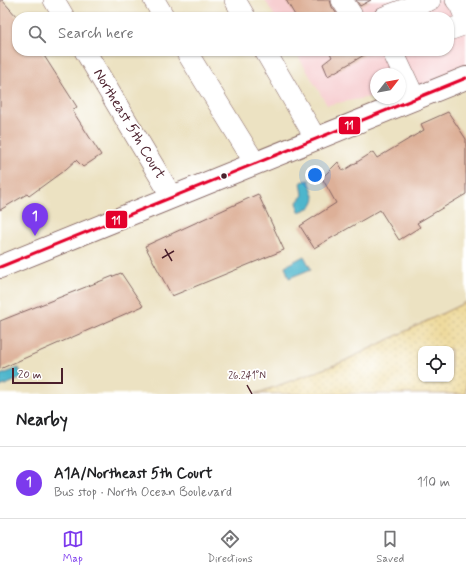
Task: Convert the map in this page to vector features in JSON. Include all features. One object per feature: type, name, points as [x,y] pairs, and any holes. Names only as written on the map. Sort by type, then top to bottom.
[{"type":"main road","points":[[0,268],[466,78]]},
{"type":"street","points":[[54,0],[61,12]]},
{"type":"street","points":[[154,0],[161,12]]},
{"type":"street","points":[[234,0],[241,12]]},
{"type":"street","points":[[342,0],[350,12]]},
{"type":"street","points":[[398,12],[430,0]]},
{"type":"street","points":[[456,0],[460,5],[466,19]]},
{"type":"street","points":[[454,28],[466,24]]},
{"type":"street","name":"Northeast 5th Court","points":[[88,56],[172,197]]},
{"type":"street","points":[[189,56],[255,163]]},
{"type":"street","points":[[268,56],[316,139]]},
{"type":"street","points":[[396,56],[415,99]]},
{"type":"shaded area","points":[[265,0],[466,0],[466,78],[406,90],[406,68],[370,68],[370,97],[327,105],[298,56],[454,56],[454,12],[272,12]]},
{"type":"sand","points":[[466,302],[466,394],[255,394],[340,363]]},
{"type":"water","points":[[309,180],[315,199],[311,207],[299,212],[297,202],[303,195],[301,182]]},
{"type":"water","points":[[304,256],[311,269],[289,278],[285,266]]},
{"type":"water","points":[[19,368],[22,378],[0,387],[0,375]]},
{"type":"building","points":[[0,0],[2,0],[13,12],[12,56],[44,56],[77,107],[72,110],[101,155],[83,167],[76,160],[29,196],[27,194],[0,210]]},
{"type":"building","points":[[286,0],[330,0],[336,12],[293,12]]},
{"type":"building","points":[[356,0],[371,0],[360,6]]},
{"type":"building","points":[[362,56],[328,76],[323,64],[332,57]]},
{"type":"building","points":[[448,112],[466,139],[466,194],[417,223],[420,227],[399,240],[380,210],[314,248],[300,226],[336,203],[322,178],[338,162],[343,171],[373,152],[377,158],[424,130],[421,124]]},
{"type":"building","points":[[258,194],[284,250],[172,296],[145,246]]},
{"type":"building","points":[[121,273],[143,306],[0,369],[0,321]]},
{"type":"transit line","name":"11","points":[[0,267],[466,78]]},
{"type":"place","name":"A1A/Northeast 5th Court","points":[[35,236]]}]
